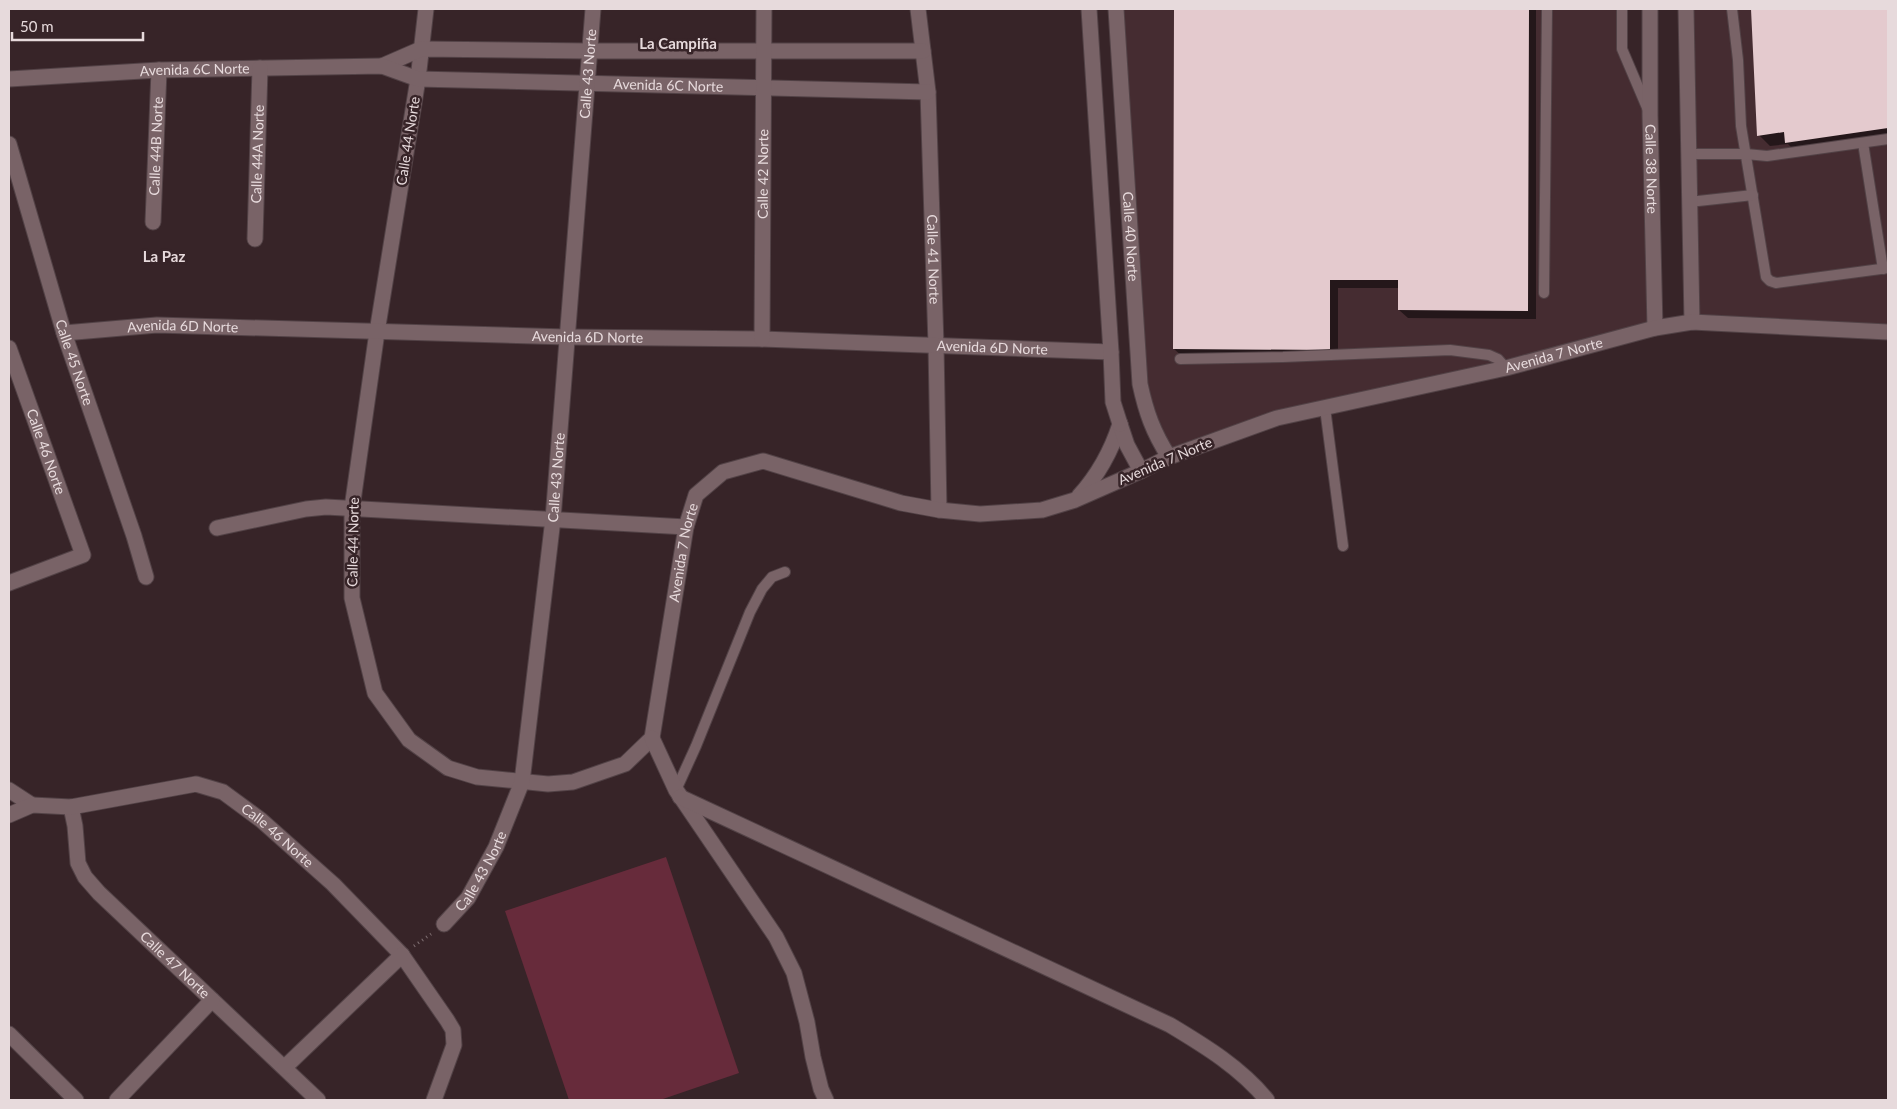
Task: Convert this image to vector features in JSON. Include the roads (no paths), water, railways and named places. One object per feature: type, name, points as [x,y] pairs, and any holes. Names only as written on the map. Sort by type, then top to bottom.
[{"type":"street","name":"Calle 44 Norte","points":[[426,9],[418,79],[377,332],[352,508],[352,598],[375,693],[409,740],[448,768],[477,777],[548,784],[572,782],[625,764],[652,738]]},
{"type":"street","name":"Calle 43 Norte","points":[[444,924],[468,898],[496,848],[522,782],[553,519],[593,9]]},
{"type":"street","name":"Calle 42 Norte","points":[[762,339],[762,88],[764,9]]},
{"type":"street","name":"Calle 41 Norte","points":[[918,9],[928,92],[939,510]]},
{"type":"street","name":"Calle 40 Norte","points":[[1089,9],[1113,402],[1127,445],[1141,471]]},
{"type":"street","name":"Calle 40 Norte","points":[[1116,9],[1140,384],[1156,437],[1169,457]]},
{"type":"street","name":"Calle 38 Norte","points":[[1650,9],[1650,115],[1655,328]]},
{"type":"street","points":[[1686,9],[1692,322]]},
{"type":"street","name":"Avenida 6C Norte","points":[[382,66],[421,49],[923,51]]},
{"type":"street","name":"Avenida 6C Norte","points":[[9,79],[159,70],[382,66],[418,79],[928,92]]},
{"type":"street","name":"Calle 44A Norte","points":[[255,239],[260,68]]},
{"type":"street","name":"Calle 44B Norte","points":[[153,222],[159,70]]},
{"type":"street","name":"Calle 45 Norte","points":[[9,144],[64,333],[134,536],[146,577]]},
{"type":"street","name":"Avenida 7 Norte","points":[[652,738],[686,527],[696,495],[723,472],[763,461],[901,504],[980,514],[1042,510],[1075,500],[1169,457],[1277,418],[1506,368],[1655,328],[1692,322],[1888,332]]},
{"type":"street","name":"Avenida 6D Norte","points":[[64,333],[157,325],[377,332],[762,339],[1111,352]]},
{"type":"street","name":"Calle 46 Norte","points":[[9,348],[83,555],[9,583]]},
{"type":"street","points":[[1075,500],[1094,480],[1113,445],[1120,424]]},
{"type":"street","points":[[217,528],[306,508],[326,506],[686,527]]},
{"type":"street","points":[[652,738],[678,794],[776,937],[790,966],[807,1022],[821,1090],[826,1100]]},
{"type":"street","name":"Calle 46 Norte","points":[[9,815],[32,805],[71,808],[196,784],[223,792],[261,820],[333,884],[402,955],[453,1030],[454,1045],[434,1100]]},
{"type":"street","name":"Calle 46 Norte","points":[[9,790],[32,805]]},
{"type":"street","points":[[678,794],[1170,1025],[1210,1049],[1257,1087],[1267,1100]]},
{"type":"street","name":"Calle 47 Norte","points":[[71,808],[75,826],[78,863],[85,877],[99,893],[318,1100]]},
{"type":"street","points":[[285,1067],[402,955]]},
{"type":"street","points":[[116,1100],[212,1000]]},
{"type":"street","points":[[9,1034],[76,1100]]},
{"type":"lane","points":[[1544,293],[1547,9]]},
{"type":"lane","points":[[1622,9],[1622,49],[1650,115]]},
{"type":"lane","points":[[1732,9],[1738,60],[1741,126],[1766,277],[1770,281],[1776,283],[1886,268],[1863,143]]},
{"type":"lane","points":[[1688,154],[1767,156],[1888,139]]},
{"type":"lane","points":[[1689,202],[1753,195]]},
{"type":"lane","points":[[1180,359],[1450,350],[1489,354],[1498,359],[1506,368]]},
{"type":"lane","points":[[1325,408],[1343,546]]},
{"type":"lane","points":[[678,794],[750,612],[762,589],[772,577],[785,572]]},
{"type":"district","name":"La Campiña","points":[[678,44]]},
{"type":"district","name":"La Paz","points":[[164,257]]}]
